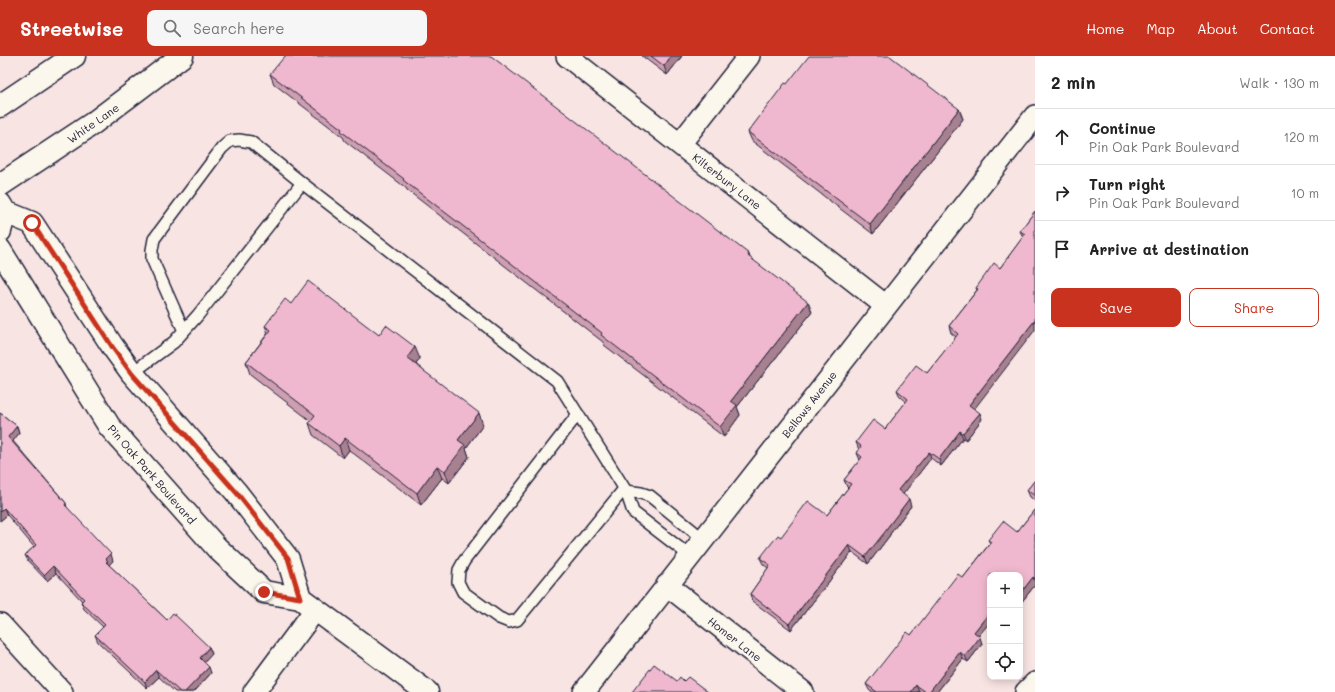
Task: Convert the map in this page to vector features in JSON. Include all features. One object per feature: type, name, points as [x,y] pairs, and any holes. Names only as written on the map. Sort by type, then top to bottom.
[{"type":"street","points":[[0,106],[74,56]]},
{"type":"street","name":"White Lane","points":[[0,185],[92,124],[182,56]]},
{"type":"street","name":"Kilterbury Lane","points":[[567,56],[886,306]]},
{"type":"street","points":[[680,144],[749,56]]},
{"type":"street","name":"Bellows Avenue","points":[[584,692],[1035,116]]},
{"type":"street","points":[[2,215],[32,223],[113,348],[132,374],[236,492],[288,558],[307,604],[254,692]]},
{"type":"street","name":"Pin Oak Park Boulevard","points":[[0,250],[109,426],[217,548],[264,592],[307,604],[427,692]]},
{"type":"street","name":"Homer Lane","points":[[667,585],[803,692]]},
{"type":"street","points":[[0,624],[62,692]]},
{"type":"street","points":[[1026,692],[1035,683]]},
{"type":"lane","points":[[184,331],[152,259],[154,239],[222,148],[230,141],[239,140],[251,142],[557,381],[625,490],[633,512],[690,556]]},
{"type":"lane","points":[[132,374],[174,342],[184,331],[302,183]]},
{"type":"lane","points":[[578,414],[464,561],[459,570],[458,582],[463,592],[499,618],[509,622],[517,620],[625,490]]},
{"type":"lane","points":[[625,490],[650,496],[703,539]]},
{"type":"building","points":[[285,56],[491,56],[749,254],[748,256],[808,302],[731,401],[737,405],[720,427],[601,335],[602,333],[403,180],[404,179],[341,131],[342,129],[270,74]]},
{"type":"building","points":[[651,56],[671,56],[664,66]]},
{"type":"building","points":[[809,56],[890,56],[959,109],[870,224],[748,132],[785,83],[787,84]]},
{"type":"building","points":[[1035,211],[1035,320],[969,405],[980,413],[963,433],[960,431],[939,459],[929,452],[898,490],[909,499],[865,557],[849,545],[789,624],[750,594],[770,565],[760,558],[778,535],[781,537],[808,501],[827,515],[851,484],[844,480],[862,457],[857,453],[861,446],[856,442],[873,420],[885,429],[908,399],[897,390],[916,365],[927,373],[958,334],[949,326],[978,289],[976,288],[994,263],[1000,268],[1025,234],[1020,231]]},
{"type":"building","points":[[308,281],[379,335],[386,325],[415,347],[407,358],[479,413],[458,440],[465,445],[445,471],[437,466],[417,493],[345,438],[339,446],[309,423],[315,415],[246,362],[271,330],[265,326],[285,299],[291,304]]},
{"type":"building","points":[[0,413],[17,426],[8,437],[66,503],[65,505],[111,554],[106,559],[108,561],[106,562],[167,620],[173,613],[209,647],[200,658],[209,667],[185,692],[180,692],[156,670],[145,682],[95,635],[105,625],[81,602],[84,599],[53,566],[44,575],[25,555],[36,545],[4,508],[0,512]]},
{"type":"building","points":[[1035,480],[1035,496],[1027,490]]},
{"type":"building","points":[[1035,509],[1035,579],[1033,577],[1023,590],[1023,572],[987,572],[987,616],[974,632],[980,637],[965,656],[960,652],[929,692],[926,692],[916,685],[911,692],[877,692],[866,684],[907,632],[911,635],[958,574],[963,578],[991,542],[988,540],[1003,521],[1017,532]]},
{"type":"building","points":[[654,664],[677,681],[680,677],[684,681],[688,677],[708,692],[632,692]]},
{"type":"route","points":[[32,223],[113,348],[132,374],[236,492],[288,558],[300,598],[264,592]]}]
